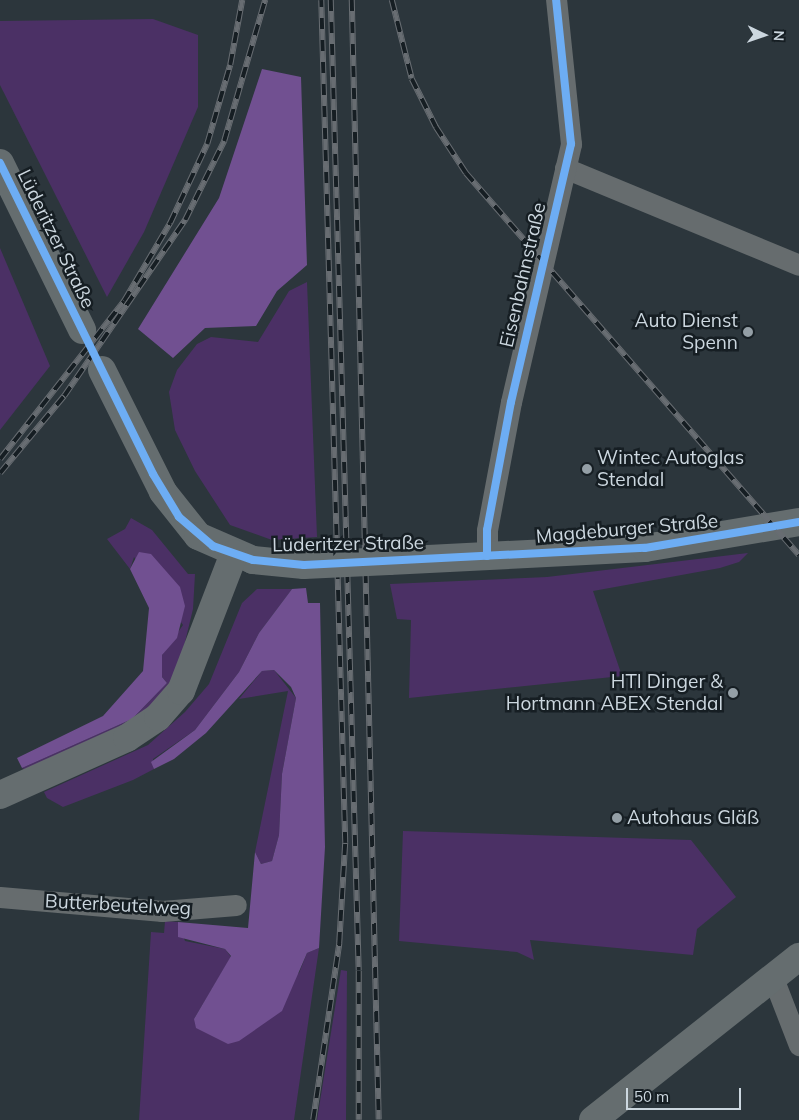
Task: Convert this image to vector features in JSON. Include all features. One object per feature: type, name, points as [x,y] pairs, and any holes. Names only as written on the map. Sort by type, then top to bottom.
[{"type":"main road","name":"Lüderitzer Straße","points":[[0,162],[82,330]]},
{"type":"main road","name":"Lüderitzer Straße","points":[[102,370],[171,506],[198,536],[234,554],[268,563],[304,565],[487,556]]},
{"type":"main road","name":"Magdeburger Straße","points":[[487,556],[654,547],[799,522]]},
{"type":"main road","points":[[0,796],[127,738],[158,717],[183,685],[234,554]]},
{"type":"main road","points":[[593,1120],[799,957]]},
{"type":"street","name":"Eisenbahnstraße","points":[[487,556],[487,530],[502,445],[565,168],[572,129],[556,0]]},
{"type":"street","points":[[565,168],[799,265]]},
{"type":"street","name":"Butterbeutelweg","points":[[0,897],[162,911],[236,905]]},
{"type":"street","points":[[772,978],[799,1045]]},
{"type":"shaded area","points":[[153,19],[198,35],[198,107],[144,232],[107,297],[0,85],[0,21]]},
{"type":"shaded area","points":[[262,69],[301,77],[307,265],[277,291],[256,326],[205,328],[173,358],[138,329],[219,198]]},
{"type":"shaded area","points":[[0,248],[50,366],[0,430]]},
{"type":"shaded area","points":[[307,282],[317,537],[272,540],[230,525],[195,471],[175,430],[169,392],[177,370],[197,344],[211,337],[258,342],[289,291]]},
{"type":"shaded area","points":[[131,518],[152,530],[188,574],[195,574],[193,609],[177,675],[149,712],[28,771],[22,768],[132,719],[167,683],[162,677],[162,655],[183,625],[134,557],[130,569],[107,539],[125,529]]},
{"type":"shaded area","points":[[139,552],[151,554],[180,587],[185,606],[177,638],[162,655],[162,677],[167,683],[132,719],[22,768],[17,758],[103,716],[143,671],[149,608],[130,569]]},
{"type":"shaded area","points":[[748,553],[739,562],[720,568],[593,591],[622,676],[409,698],[411,620],[397,619],[390,584],[547,577]]},
{"type":"shaded area","points":[[306,588],[308,603],[320,603],[325,847],[319,948],[307,953],[282,1011],[239,1041],[228,1044],[196,1028],[194,1019],[231,956],[225,949],[178,937],[178,922],[248,928],[255,852],[261,864],[272,861],[279,835],[282,774],[296,698],[291,687],[274,670],[262,671],[206,733],[174,759],[154,769],[151,762],[195,730],[239,672],[259,633],[292,589]]},
{"type":"shaded area","points":[[257,589],[292,589],[259,633],[239,672],[195,730],[153,759],[154,769],[133,780],[63,807],[47,798],[44,792],[148,745],[185,712],[209,684],[242,603]]},
{"type":"shaded area","points":[[274,670],[296,698],[282,774],[279,835],[272,861],[261,864],[255,852],[288,691],[239,699],[262,671]]},
{"type":"shaded area","points":[[403,831],[691,840],[736,897],[697,929],[693,955],[530,940],[534,960],[517,952],[399,941]]},
{"type":"shaded area","points":[[165,921],[178,922],[185,941],[225,949],[231,957],[194,1019],[299,973],[307,953],[319,948],[294,1120],[139,1120],[151,932],[164,933]]},
{"type":"shaded area","points":[[341,970],[347,971],[346,1120],[317,1120]]},
{"type":"railway","points":[[0,459],[124,301],[170,223],[207,144],[230,65],[242,0]]},
{"type":"railway","points":[[0,473],[64,396],[185,220],[224,141],[265,0]]},
{"type":"railway","points":[[313,1120],[339,943],[345,843],[321,0]]},
{"type":"railway","points":[[331,0],[359,971],[359,1120]]},
{"type":"railway","points":[[352,0],[379,1120]]},
{"type":"railway","points":[[392,0],[412,79],[436,127],[466,173],[799,555]]},
{"type":"cycle path","points":[[487,556],[487,530],[511,402],[571,144],[556,0]]},
{"type":"cycle path","points":[[0,163],[153,474],[179,517],[213,546],[253,560],[304,565],[645,548],[799,522]]},
{"type":"place","name":"Auto Dienst Spenn","points":[[748,332]]},
{"type":"place","name":"Wintec Autoglas Stendal","points":[[587,469]]},
{"type":"place","name":"HTI Dinger & Hortmann ABEX Stendal","points":[[733,693]]},
{"type":"place","name":"Autohaus Gläß","points":[[617,818]]}]
